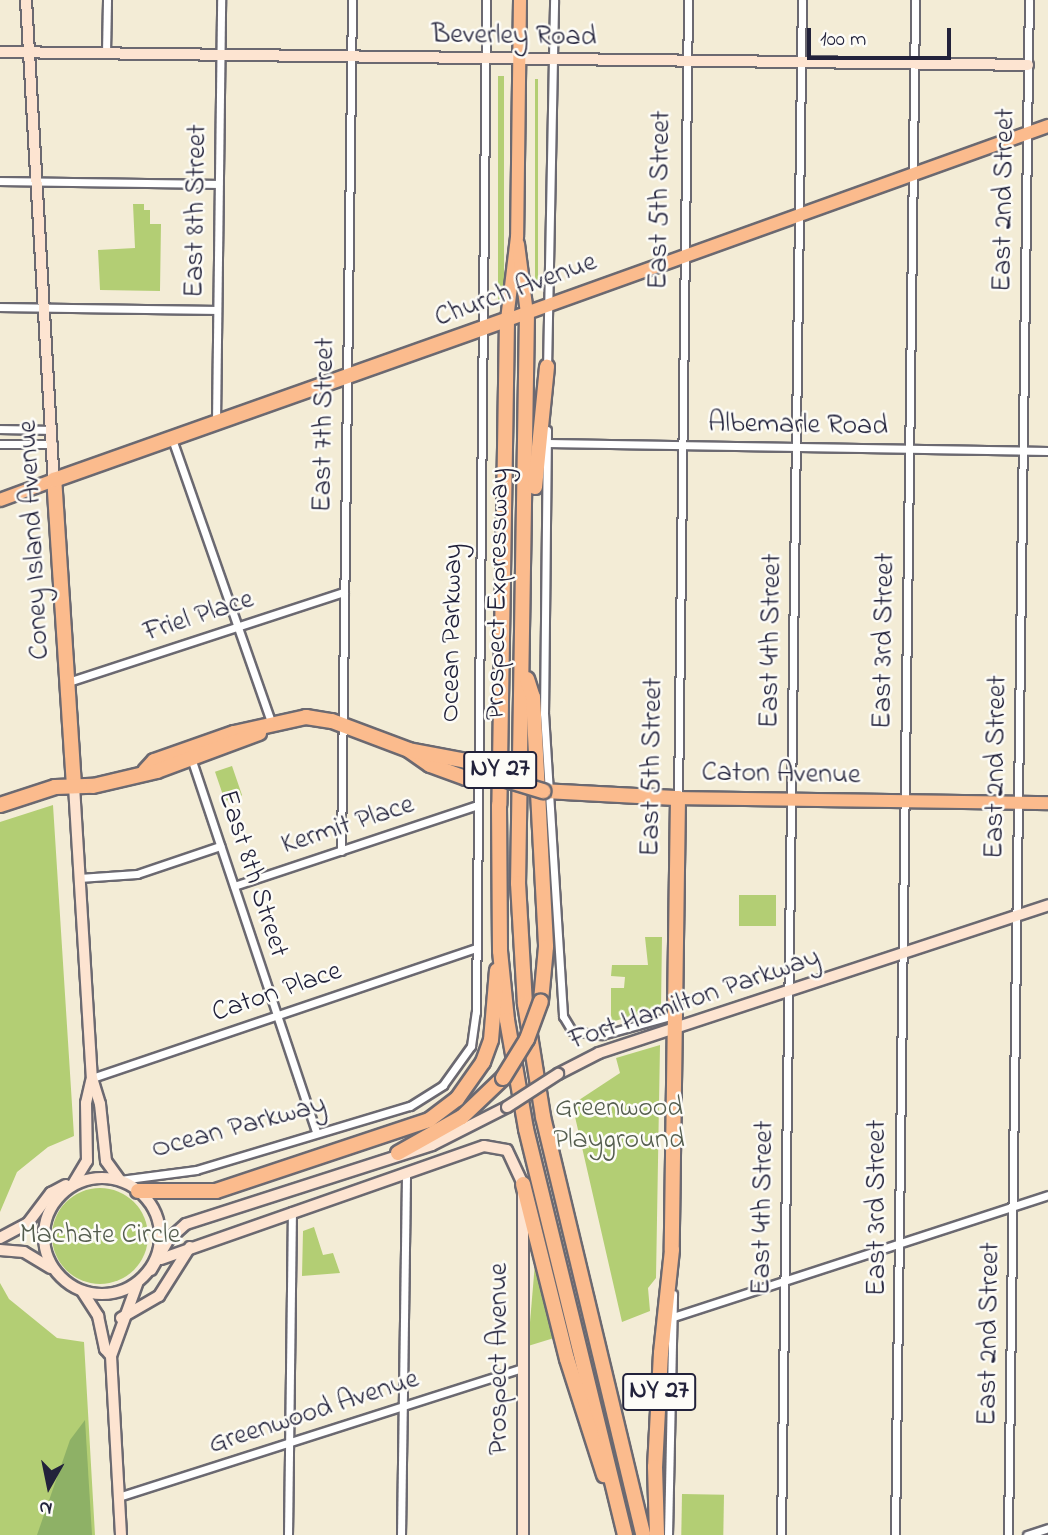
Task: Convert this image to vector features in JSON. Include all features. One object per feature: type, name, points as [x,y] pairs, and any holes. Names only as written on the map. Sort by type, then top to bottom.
[{"type":"highway","name":"Prospect Expressway","points":[[527,313],[526,522],[518,883],[525,1004],[543,1117],[643,1535]]},
{"type":"highway","name":"Church Avenue","points":[[54,480],[507,320]]},
{"type":"highway","name":"Prospect Expressway","points":[[507,320],[500,951],[526,1129],[625,1535]]},
{"type":"highway","points":[[526,522],[534,502],[547,367]]},
{"type":"highway","name":"Coney Island Avenue","points":[[54,480],[74,786]]},
{"type":"highway","points":[[398,1153],[462,1117],[503,1078],[527,1039],[541,1001],[546,963],[533,697],[523,663]]},
{"type":"highway","name":"Caton Avenue","points":[[0,805],[74,786],[93,786],[145,771],[154,761],[190,754],[306,717],[342,726],[409,750],[430,765],[466,778],[481,773],[546,792],[678,799]]},
{"type":"highway","name":"East 5th Street","points":[[672,1250],[678,799]]},
{"type":"highway","points":[[138,1191],[178,1194],[232,1187],[413,1127],[445,1109],[468,1086],[488,1052],[500,951]]},
{"type":"highway","points":[[523,1184],[594,1454],[620,1513]]},
{"type":"highway","name":"NY 27","points":[[657,1535],[655,1466],[661,1353],[672,1250]]},
{"type":"main road","name":"Coney Island Avenue","points":[[26,0],[54,480]]},
{"type":"main road","points":[[507,320],[517,237],[520,0]]},
{"type":"main road","name":"Beverley Road","points":[[0,52],[1028,65]]},
{"type":"main road","name":"Church Avenue","points":[[507,320],[1048,126]]},
{"type":"main road","points":[[517,237],[527,313]]},
{"type":"main road","name":"Church Avenue","points":[[0,500],[54,480]]},
{"type":"main road","name":"Coney Island Avenue","points":[[74,786],[92,1078],[100,1104],[106,1161],[120,1180]]},
{"type":"main road","name":"Caton Avenue","points":[[678,799],[1048,803]]},
{"type":"main road","name":"Fort Hamilton Parkway","points":[[151,1270],[160,1259],[168,1240],[186,1224],[398,1153],[455,1137],[558,1074],[599,1053],[674,1022],[788,991],[1048,905]]},
{"type":"main road","name":"Coney Island Avenue","points":[[73,1184],[87,1161],[86,1103],[92,1078]]},
{"type":"main road","points":[[160,1259],[292,1212],[497,1146],[514,1157],[523,1184]]},
{"type":"main road","points":[[0,1238],[28,1223],[59,1186],[99,1178],[120,1180],[138,1191],[159,1227],[151,1270],[137,1284],[121,1318],[111,1356],[121,1535]]},
{"type":"main road","points":[[51,1268],[44,1244],[46,1223],[73,1184]]},
{"type":"main road","name":"Prospect Avenue","points":[[523,1184],[523,1535]]},
{"type":"main road","points":[[121,1318],[148,1306],[169,1285],[190,1247]]},
{"type":"main road","points":[[0,1250],[24,1252],[82,1291],[97,1316],[105,1349],[111,1356]]},
{"type":"main road","points":[[82,1291],[108,1294],[137,1284]]},
{"type":"main road","points":[[137,1284],[148,1306]]},
{"type":"street","points":[[106,53],[107,0]]},
{"type":"street","name":"East 8th Street","points":[[216,423],[221,0]]},
{"type":"street","name":"East 7th Street","points":[[341,851],[352,0]]},
{"type":"street","name":"Ocean Parkway","points":[[120,1180],[196,1170],[410,1106],[433,1093],[460,1068],[475,1024],[475,806],[481,773],[486,0]]},
{"type":"street","points":[[554,0],[544,713],[546,792],[565,1022],[580,1034],[602,1035],[674,1022]]},
{"type":"street","name":"East 5th Street","points":[[678,799],[688,0]]},
{"type":"street","name":"East 4th Street","points":[[781,1535],[802,0]]},
{"type":"street","name":"East 3rd Street","points":[[895,1535],[915,0]]},
{"type":"street","name":"East 2nd Street","points":[[1008,1535],[1029,0]]},
{"type":"street","points":[[0,181],[218,184]]},
{"type":"street","points":[[0,307],[216,310]]},
{"type":"street","points":[[0,429],[53,430]]},
{"type":"street","points":[[26,429],[26,444]]},
{"type":"street","points":[[172,438],[272,726]]},
{"type":"street","name":"Albemarle Road","points":[[547,443],[1048,451]]},
{"type":"street","points":[[0,444],[53,444]]},
{"type":"street","name":"Friel Place","points":[[67,682],[344,592]]},
{"type":"street","name":"East 8th Street","points":[[190,754],[316,1132]]},
{"type":"street","name":"Kermit Place","points":[[234,886],[475,806]]},
{"type":"street","points":[[79,878],[137,874],[220,846]]},
{"type":"street","name":"Caton Place","points":[[92,1078],[476,948]]},
{"type":"street","points":[[401,1535],[406,1174]]},
{"type":"street","points":[[673,1317],[1048,1195]]},
{"type":"street","points":[[288,1535],[292,1212]]},
{"type":"street","name":"East 5th Street","points":[[668,1535],[672,1250]]},
{"type":"street","name":"Greenwood Avenue","points":[[118,1497],[523,1368]]},
{"type":"street","points":[[1027,1535],[1048,1528]]},
{"type":"green space","points":[[498,76],[504,76],[504,302],[498,302]]},
{"type":"green space","points":[[535,79],[538,79],[538,285],[535,285]]},
{"type":"green space","points":[[133,204],[144,204],[144,210],[150,210],[150,224],[161,224],[160,291],[100,290],[98,250],[135,248]]},
{"type":"green space","points":[[232,766],[242,795],[225,801],[215,772]]},
{"type":"green space","points":[[53,805],[74,1136],[48,1147],[17,1172],[0,1212],[0,822]]},
{"type":"green space","points":[[739,895],[776,895],[776,926],[739,926]]},
{"type":"green space","points":[[645,937],[662,937],[661,1008],[611,1022],[611,988],[624,988],[625,977],[611,976],[612,965],[648,965]]},
{"type":"green space","name":"Greenwood Playground","points":[[660,1045],[656,1278],[648,1288],[650,1311],[622,1322],[573,1108],[579,1100],[620,1073],[616,1058]]},
{"type":"green space","name":"Machate Circle","points":[[100,1188],[118,1192],[134,1202],[144,1218],[148,1236],[144,1254],[134,1270],[118,1280],[100,1284],[82,1280],[66,1270],[56,1254],[52,1236],[56,1218],[66,1202],[82,1192]]},
{"type":"green space","points":[[314,1227],[323,1255],[333,1253],[340,1273],[302,1276],[303,1231]]},
{"type":"green space","points":[[535,1263],[554,1338],[528,1346]]},
{"type":"green space","points":[[0,1283],[9,1299],[57,1338],[84,1342],[95,1535],[0,1535]]},
{"type":"green space","points":[[85,1420],[92,1535],[37,1535],[70,1440]]},
{"type":"green space","points":[[682,1494],[724,1495],[723,1535],[681,1535]]}]
